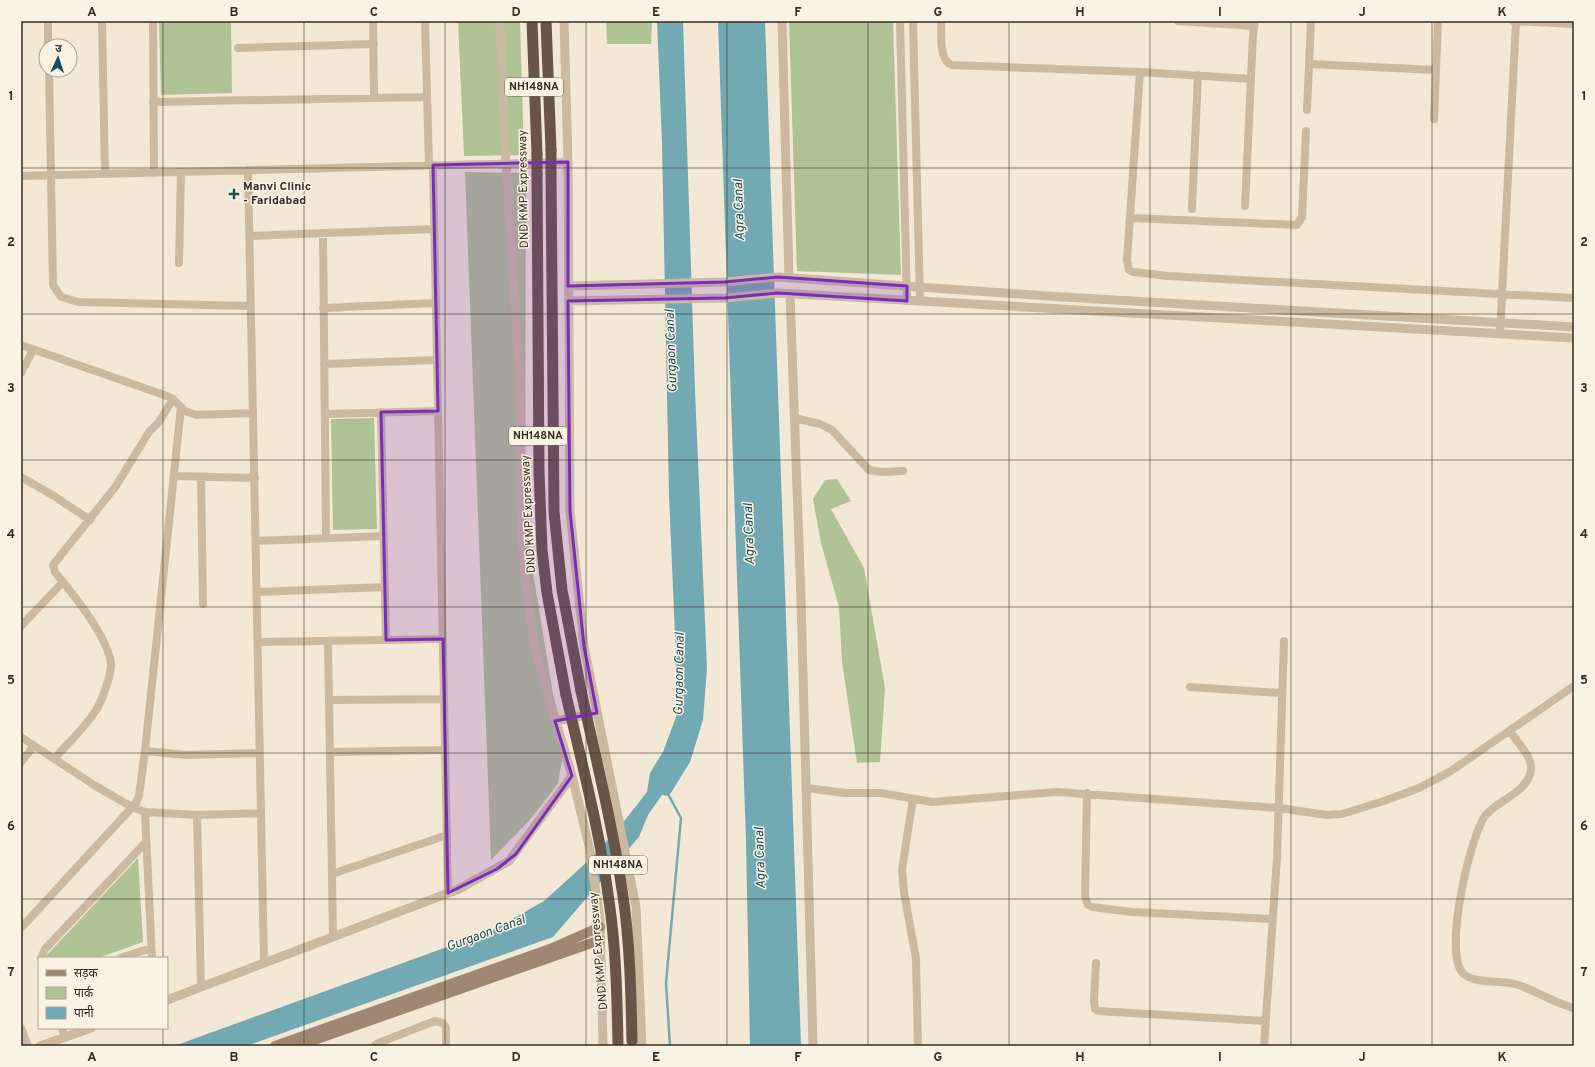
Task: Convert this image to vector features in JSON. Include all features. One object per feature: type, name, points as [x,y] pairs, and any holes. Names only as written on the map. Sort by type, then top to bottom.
[{"type":"highway","name":"DND KMP Expressway","points":[[532,21],[537,154],[538,463],[542,550],[547,593],[566,696],[600,847],[609,901],[616,967],[618,1045]]},
{"type":"highway","name":"DND KMP Expressway","points":[[546,21],[551,173],[554,512],[562,590],[616,848],[624,898],[631,965],[635,1044]]},
{"type":"main road","points":[[275,1046],[550,949],[600,927]]},
{"type":"main road","points":[[297,1046],[600,940]]},
{"type":"street","points":[[48,21],[48,38]]},
{"type":"street","points":[[102,21],[105,174]]},
{"type":"street","points":[[152,21],[154,173]]},
{"type":"street","points":[[373,21],[374,98]]},
{"type":"street","points":[[425,21],[436,302],[448,893]]},
{"type":"street","points":[[500,21],[506,164],[521,396],[521,509],[525,578],[534,646],[572,776],[591,858],[600,927],[603,1046]]},
{"type":"street","points":[[564,21],[568,162],[570,511],[584,646],[628,860],[636,907],[638,983],[635,1044]]},
{"type":"street","points":[[782,21],[789,278]]},
{"type":"street","points":[[900,21],[907,286],[906,301]]},
{"type":"street","points":[[913,21],[920,301]]},
{"type":"street","points":[[941,21],[944,58],[948,64],[952,65],[1140,72],[1251,79]]},
{"type":"street","points":[[1178,21],[1255,23],[1245,206]]},
{"type":"street","points":[[1306,110],[1310,21]]},
{"type":"street","points":[[1434,119],[1438,21]]},
{"type":"street","points":[[1500,334],[1515,21],[1574,24]]},
{"type":"street","points":[[238,48],[374,44]]},
{"type":"street","points":[[1309,64],[1436,70]]},
{"type":"street","points":[[1140,72],[1128,266],[1129,270],[1137,274],[1574,298]]},
{"type":"street","points":[[1192,209],[1198,75]]},
{"type":"street","points":[[49,78],[53,284],[61,297],[79,302],[251,306]]},
{"type":"street","points":[[153,102],[427,96]]},
{"type":"street","points":[[1131,218],[1297,225],[1302,217],[1306,131]]},
{"type":"street","points":[[21,176],[568,162]]},
{"type":"street","points":[[248,170],[264,963]]},
{"type":"street","points":[[179,263],[180,172]]},
{"type":"street","points":[[250,236],[434,229]]},
{"type":"street","points":[[323,233],[326,538]]},
{"type":"street","points":[[568,286],[701,283],[778,277],[1574,327]]},
{"type":"street","points":[[568,301],[701,299],[778,293],[1574,338]]},
{"type":"street","points":[[790,294],[813,1046]]},
{"type":"street","points":[[323,308],[436,302]]},
{"type":"street","points":[[21,345],[173,399],[188,413],[196,415],[253,413]]},
{"type":"street","points":[[21,373],[33,350]]},
{"type":"street","points":[[324,364],[437,360]]},
{"type":"street","points":[[54,759],[96,710],[104,690],[111,665],[107,650],[83,608],[54,570],[54,562],[90,520],[116,486],[149,432],[159,422],[173,399]]},
{"type":"street","points":[[21,928],[132,808],[139,796],[174,476],[180,407]]},
{"type":"street","points":[[325,414],[438,411]]},
{"type":"street","points":[[381,412],[386,640]]},
{"type":"street","points":[[794,418],[820,424],[832,430],[869,470],[882,472],[902,471]]},
{"type":"street","points":[[174,476],[255,478]]},
{"type":"street","points":[[21,477],[54,496],[90,520]]},
{"type":"street","points":[[201,477],[203,604]]},
{"type":"street","points":[[256,541],[384,536]]},
{"type":"street","points":[[21,626],[63,582]]},
{"type":"street","points":[[257,592],[385,587]]},
{"type":"street","points":[[258,642],[443,639]]},
{"type":"street","points":[[328,641],[333,937]]},
{"type":"street","points":[[1264,1046],[1280,808],[1281,694],[1284,641]]},
{"type":"street","points":[[806,788],[845,793],[881,793],[932,802],[1016,794],[1057,792],[1087,793],[1280,808],[1327,815],[1342,814],[1419,788],[1451,771],[1574,686]]},
{"type":"street","points":[[1190,687],[1281,694]]},
{"type":"street","points":[[329,700],[444,699]]},
{"type":"street","points":[[555,721],[597,713]]},
{"type":"street","points":[[1510,731],[1530,763],[1531,771],[1523,785],[1488,812],[1478,829],[1462,890],[1457,917],[1457,964],[1465,975],[1473,979],[1521,986],[1574,1008]]},
{"type":"street","points":[[21,737],[132,808],[145,812],[197,815],[262,813]]},
{"type":"street","points":[[21,762],[34,746]]},
{"type":"street","points":[[330,752],[445,750]]},
{"type":"street","points":[[145,751],[187,755],[260,753]]},
{"type":"street","points":[[168,1000],[459,889],[509,861],[572,776]]},
{"type":"street","points":[[1087,793],[1085,896],[1088,904],[1092,907],[1132,912],[1272,919]]},
{"type":"street","points":[[913,799],[909,827],[903,850],[902,869],[904,892],[916,959],[918,1046]]},
{"type":"street","points":[[145,812],[152,957]]},
{"type":"street","points":[[197,815],[200,987]]},
{"type":"street","points":[[332,874],[447,835]]},
{"type":"street","points":[[42,957],[45,949],[146,842]]},
{"type":"street","points":[[123,957],[151,948]]},
{"type":"street","points":[[1096,963],[1094,1000],[1095,1009],[1098,1011],[1265,1021]]},
{"type":"street","points":[[601,985],[638,983]]},
{"type":"street","points":[[374,1046],[378,1042],[436,1021],[443,1024],[446,1028],[446,1046]]},
{"type":"street","points":[[21,1028],[28,1046]]},
{"type":"street","points":[[62,1029],[65,1038]]},
{"type":"street","points":[[40,1046],[89,1029]]},
{"type":"highlighted area","points":[[568,162],[568,286],[724,282],[778,277],[907,286],[907,301],[778,293],[725,298],[568,301],[570,511],[584,646],[597,713],[555,721],[572,776],[516,854],[497,869],[448,893],[443,639],[386,640],[381,412],[438,411],[433,165]]},
{"type":"green space","points":[[159,21],[231,21],[232,93],[161,95]]},
{"type":"green space","points":[[458,21],[520,21],[524,155],[464,156]]},
{"type":"green space","points":[[606,21],[652,21],[651,44],[607,44]]},
{"type":"green space","points":[[789,21],[893,21],[901,275],[797,271]]},
{"type":"green space","points":[[465,172],[526,173],[525,511],[531,561],[563,754],[558,784],[528,822],[491,860]]},
{"type":"green space","points":[[374,418],[377,529],[333,530],[331,419]]},
{"type":"green space","points":[[837,479],[851,501],[831,509],[864,568],[885,688],[880,762],[857,763],[842,662],[839,607],[821,543],[813,499],[825,480]]},
{"type":"green space","points":[[138,858],[143,942],[101,957],[45,957]]},
{"type":"water","name":"Gurgaon Canal","points":[[657,21],[683,21],[695,391],[707,668],[703,720],[690,762],[669,796],[662,795],[648,815],[639,837],[553,937],[246,1046],[174,1046],[491,931],[544,901],[588,861],[618,829],[647,792],[650,773],[663,752],[676,717],[677,682],[669,495],[662,143]]},
{"type":"water","name":"Agra Canal","points":[[718,21],[765,21],[801,1046],[750,1046],[746,841]]},
{"type":"waterway","points":[[668,794],[681,818],[666,983],[670,1046]]},
{"type":"place","name":"Manvi Clinic - Faridabad","points":[[234,194]]}]
